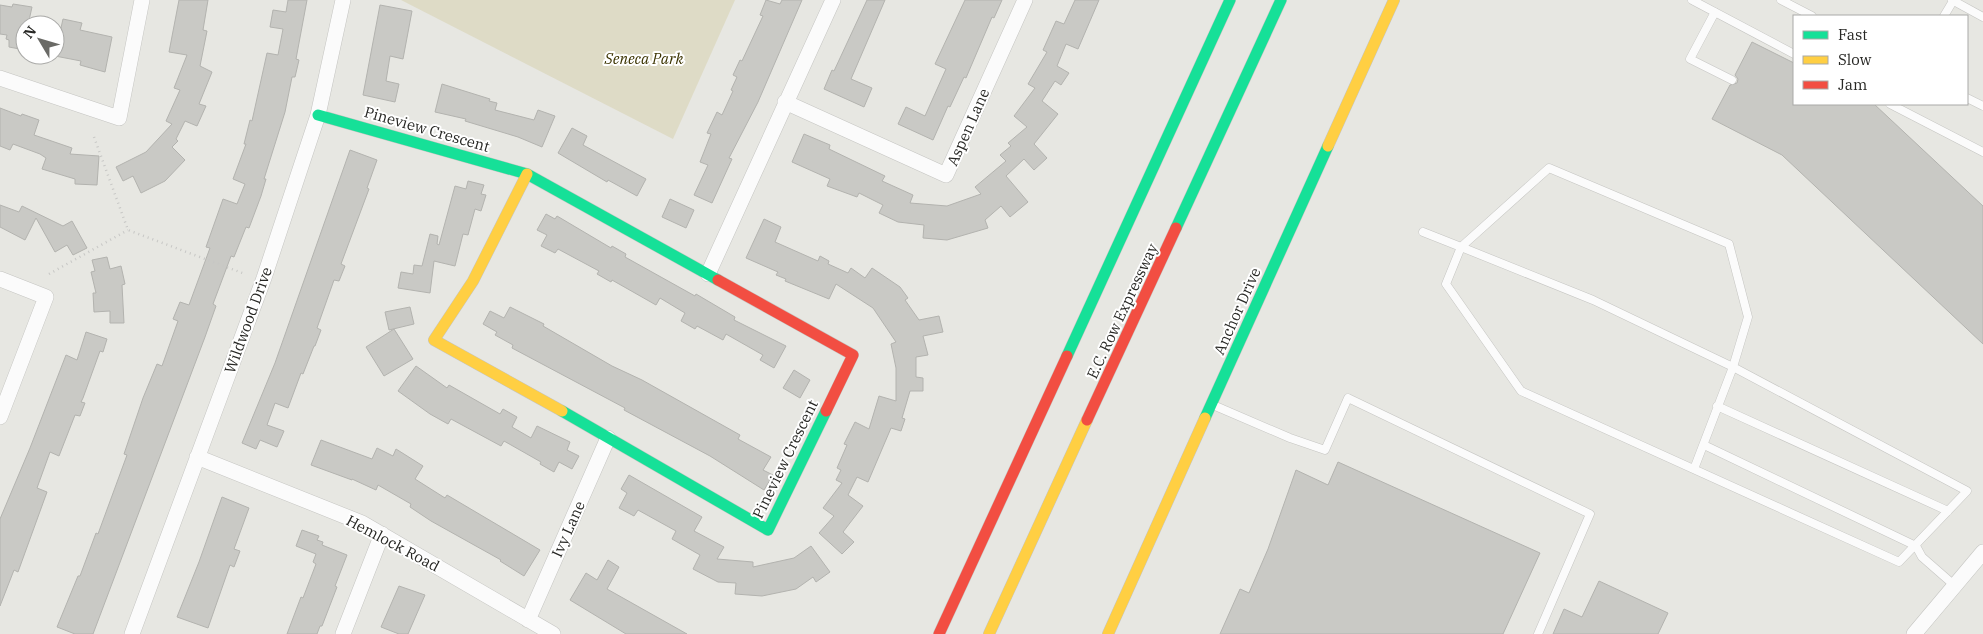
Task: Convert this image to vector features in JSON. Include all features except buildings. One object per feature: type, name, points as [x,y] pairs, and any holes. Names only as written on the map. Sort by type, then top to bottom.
[{"type":"main road","name":"E.C. Row Expressway","points":[[939,634],[1230,0]]},
{"type":"main road","name":"E.C. Row Expressway","points":[[989,634],[1282,0]]},
{"type":"main road","name":"Anchor Drive","points":[[1108,634],[1394,0]]},
{"type":"main road","name":"Pineview Crescent","points":[[318,115],[527,174],[853,355],[768,530],[434,340],[472,281],[527,174]]},
{"type":"street","points":[[0,78],[119,118],[142,0]]},
{"type":"street","name":"Wildwood Drive","points":[[132,634],[264,278],[318,115],[343,0]]},
{"type":"street","points":[[708,274],[833,0]]},
{"type":"street","name":"Aspen Lane","points":[[785,102],[946,175],[1025,0]]},
{"type":"street","points":[[0,279],[46,297],[0,416]]},
{"type":"street","name":"Ivy Lane","points":[[528,620],[608,438]]},
{"type":"street","name":"Hemlock Road","points":[[197,457],[362,523],[553,634]]},
{"type":"street","points":[[344,634],[382,534]]},
{"type":"street","points":[[1914,634],[1983,552]]},
{"type":"lane","points":[[1692,0],[1793,53]]},
{"type":"lane","points":[[1781,0],[1810,15]]},
{"type":"lane","points":[[1944,15],[1952,0],[1983,17]]},
{"type":"lane","points":[[1715,12],[1690,59],[1732,80]]},
{"type":"lane","points":[[1968,98],[1983,106]]},
{"type":"lane","points":[[1892,105],[1983,152]]},
{"type":"lane","points":[[1423,232],[1461,247],[1592,300],[1733,367],[1967,491],[1899,562],[1521,391],[1446,284],[1461,247],[1549,168],[1729,244],[1748,317],[1733,367],[1694,469]]},
{"type":"lane","points":[[1211,404],[1290,438],[1325,450],[1348,398],[1590,514],[1538,634]]},
{"type":"lane","points":[[1717,406],[1948,511]]},
{"type":"lane","points":[[1704,444],[1916,546],[1922,557],[1954,585]]},
{"type":"path","points":[[94,137],[128,230],[245,274]]},
{"type":"path","points":[[49,274],[128,230]]},
{"type":"green space","name":"Seneca Park","points":[[401,0],[735,0],[673,139]]},
{"type":"traffic: fast","points":[[1067,356],[1230,0]]},
{"type":"traffic: fast","points":[[1176,228],[1281,0]]},
{"type":"traffic: fast","points":[[318,115],[527,174],[718,280]]},
{"type":"traffic: fast","points":[[1205,418],[1328,146]]},
{"type":"traffic: fast","points":[[562,411],[768,530],[826,411]]},
{"type":"traffic: slow","points":[[1328,146],[1394,0]]},
{"type":"traffic: slow","points":[[527,174],[473,281],[434,340],[562,411]]},
{"type":"traffic: slow","points":[[1108,634],[1205,418]]},
{"type":"traffic: slow","points":[[989,634],[1087,420]]},
{"type":"traffic: jam","points":[[1087,420],[1176,228]]},
{"type":"traffic: jam","points":[[718,280],[853,355],[826,411]]},
{"type":"traffic: jam","points":[[939,634],[1067,356]]}]
